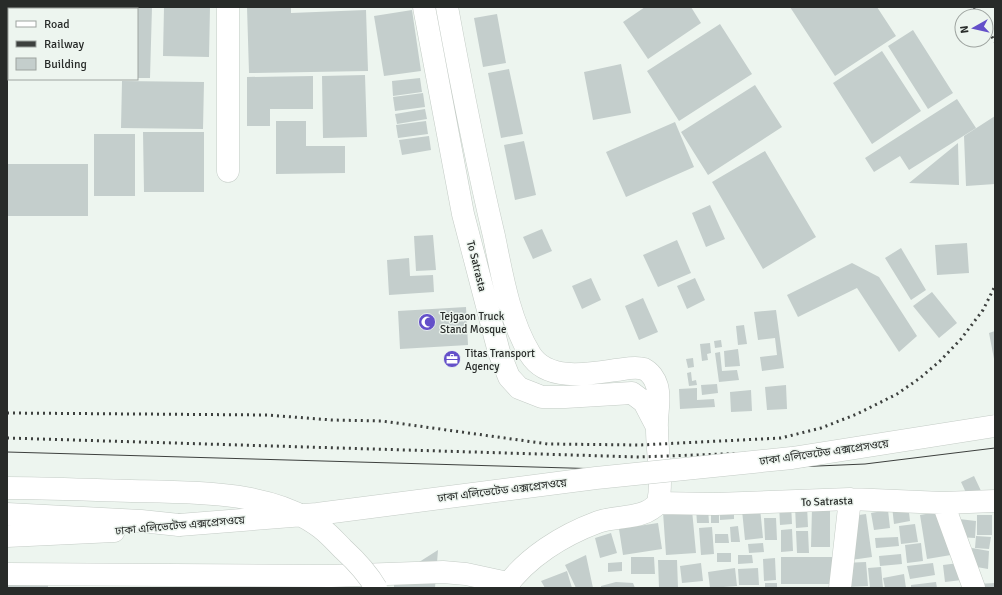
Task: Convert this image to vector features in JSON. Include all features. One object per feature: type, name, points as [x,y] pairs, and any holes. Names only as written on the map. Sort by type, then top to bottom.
[{"type":"main road","points":[[228,7],[228,171]]},
{"type":"main road","name":"To Satrasta","points":[[424,7],[463,214],[499,352],[509,377],[519,388],[542,397],[632,393],[644,402],[656,427]]},
{"type":"main road","points":[[7,574],[331,576],[442,572],[466,574],[506,586],[540,554],[558,541],[599,522],[615,517],[647,512],[658,503],[659,469],[656,427],[659,403],[657,386],[651,374],[645,370],[634,368],[575,374],[559,373],[543,368],[530,355],[513,313],[487,208],[447,7]]},
{"type":"main road","points":[[463,214],[487,208]]},
{"type":"main road","points":[[504,366],[530,355]]},
{"type":"main road","name":"ঢাকা এলিভেটেড এক্সপ্রেসওয়ে","points":[[7,536],[96,532],[317,514],[596,478],[792,458],[995,426]]},
{"type":"main road","points":[[7,488],[207,492],[250,499],[282,507],[303,516],[321,528],[348,554],[372,581],[376,588]]},
{"type":"main road","points":[[840,588],[850,500]]},
{"type":"main road","name":"To Satrasta","points":[[658,503],[715,504],[850,500],[943,503],[995,501]]},
{"type":"main road","points":[[943,503],[974,588]]},
{"type":"main road","points":[[7,514],[141,521],[179,525]]},
{"type":"building","points":[[7,7],[60,7],[8,8],[7,35]]},
{"type":"building","points":[[152,7],[150,78],[138,78],[138,8],[67,8]]},
{"type":"building","points":[[164,7],[210,7],[209,57],[163,56]]},
{"type":"building","points":[[247,7],[291,7],[291,13],[366,10],[368,71],[249,73]]},
{"type":"building","points":[[645,7],[691,7],[701,23],[648,59],[623,22]]},
{"type":"building","points":[[790,7],[877,7],[896,36],[835,76]]},
{"type":"building","points":[[412,10],[421,71],[384,76],[374,16]]},
{"type":"building","points":[[497,14],[506,63],[483,67],[474,18]]},
{"type":"building","points":[[720,24],[752,74],[679,121],[647,71]]},
{"type":"building","points":[[913,30],[953,93],[928,109],[888,46]]},
{"type":"building","points":[[882,51],[921,111],[872,144],[833,83]]},
{"type":"building","points":[[621,64],[631,113],[593,120],[584,72]]},
{"type":"building","points":[[509,69],[523,134],[501,138],[488,73]]},
{"type":"building","points":[[365,75],[367,137],[323,138],[322,76]]},
{"type":"building","points":[[313,76],[313,109],[270,109],[270,126],[247,126],[247,77]]},
{"type":"building","points":[[420,78],[422,92],[393,96],[392,81]]},
{"type":"building","points":[[122,81],[204,82],[203,129],[121,128]]},
{"type":"building","points":[[755,85],[782,127],[708,175],[681,132]]},
{"type":"building","points":[[423,93],[425,107],[395,111],[393,97]]},
{"type":"building","points":[[957,99],[976,128],[909,170],[900,156],[874,172],[865,158]]},
{"type":"building","points":[[425,109],[427,119],[397,124],[395,114]]},
{"type":"building","points":[[995,116],[995,184],[966,186],[964,136]]},
{"type":"building","points":[[276,121],[306,121],[306,146],[345,146],[345,173],[276,174]]},
{"type":"building","points":[[426,121],[428,134],[398,138],[396,125]]},
{"type":"building","points":[[675,122],[694,167],[626,197],[606,152]]},
{"type":"building","points":[[143,132],[204,132],[204,192],[144,192]]},
{"type":"building","points":[[94,134],[135,134],[135,196],[94,196]]},
{"type":"building","points":[[429,136],[431,150],[402,155],[399,140]]},
{"type":"building","points":[[524,141],[536,195],[515,200],[504,145]]},
{"type":"building","points":[[958,143],[959,185],[909,183]]},
{"type":"building","points":[[765,151],[816,237],[763,269],[712,182]]},
{"type":"building","points":[[7,164],[88,164],[88,216],[7,216]]},
{"type":"building","points":[[710,205],[725,239],[706,247],[692,213]]},
{"type":"building","points":[[542,229],[552,251],[533,259],[523,237]]},
{"type":"building","points":[[433,235],[436,270],[416,271],[414,236]]},
{"type":"building","points":[[677,240],[691,273],[658,287],[643,255]]},
{"type":"building","points":[[967,243],[969,273],[937,275],[935,245]]},
{"type":"building","points":[[901,248],[926,290],[911,300],[885,258]]},
{"type":"building","points":[[409,258],[410,276],[433,275],[434,292],[389,295],[387,260]]},
{"type":"building","points":[[852,263],[879,277],[917,336],[899,352],[857,288],[798,317],[787,295]]},
{"type":"building","points":[[591,278],[601,300],[582,309],[572,286]]},
{"type":"building","points":[[695,278],[705,300],[687,309],[677,286]]},
{"type":"building","points":[[932,292],[957,323],[939,338],[913,306]]},
{"type":"building","points":[[643,298],[658,332],[639,340],[625,306]]},
{"type":"building","points":[[466,307],[468,345],[400,349],[398,311]]},
{"type":"building","points":[[776,310],[784,368],[762,371],[760,357],[777,355],[775,338],[758,340],[754,312]]},
{"type":"building","points":[[744,325],[747,344],[738,345],[736,326]]},
{"type":"building","points":[[995,331],[995,359],[994,359],[989,333]]},
{"type":"building","points":[[721,340],[722,347],[715,348],[714,341]]},
{"type":"building","points":[[710,343],[711,353],[707,354],[708,360],[702,361],[700,344]]},
{"type":"building","points":[[738,349],[740,366],[725,367],[724,351]]},
{"type":"building","points":[[720,352],[722,371],[737,370],[739,380],[719,382],[715,353]]},
{"type":"building","points":[[693,358],[694,367],[688,368],[686,359]]},
{"type":"building","points":[[691,372],[692,381],[696,380],[697,385],[689,386],[687,373]]},
{"type":"building","points":[[717,384],[718,393],[702,395],[701,385]]},
{"type":"building","points":[[786,385],[787,409],[767,410],[765,387]]},
{"type":"building","points":[[697,388],[697,400],[714,399],[715,407],[680,409],[679,389]]},
{"type":"building","points":[[751,390],[752,411],[731,412],[730,392]]},
{"type":"building","points":[[974,476],[982,493],[969,499],[961,482]]},
{"type":"building","points":[[779,503],[791,503],[792,524],[780,525]]},
{"type":"building","points":[[908,504],[910,521],[894,524],[892,506]]},
{"type":"building","points":[[807,505],[808,527],[796,528],[795,506]]},
{"type":"building","points":[[708,507],[709,523],[697,523],[696,508]]},
{"type":"building","points":[[760,508],[763,538],[745,540],[742,510]]},
{"type":"building","points":[[812,508],[830,509],[830,547],[811,547]]},
{"type":"building","points":[[711,509],[719,509],[719,523],[711,523]]},
{"type":"building","points":[[692,510],[696,553],[666,555],[663,512]]},
{"type":"building","points":[[734,510],[734,519],[720,520],[720,511]]},
{"type":"building","points":[[888,510],[890,528],[874,530],[871,513]]},
{"type":"building","points":[[943,511],[951,555],[927,559],[920,515]]},
{"type":"building","points":[[866,514],[872,557],[844,561],[838,518]]},
{"type":"building","points":[[977,515],[992,515],[992,535],[977,535]]},
{"type":"building","points":[[764,518],[776,518],[777,540],[765,540]]},
{"type":"building","points":[[959,519],[976,521],[975,538],[957,537]]},
{"type":"building","points":[[658,523],[662,549],[623,555],[619,529]]},
{"type":"building","points":[[915,524],[918,542],[901,544],[899,526]]},
{"type":"building","points":[[738,526],[740,542],[731,542],[730,527]]},
{"type":"building","points":[[712,527],[714,554],[701,555],[699,528]]},
{"type":"building","points":[[792,529],[793,551],[781,552],[781,530]]},
{"type":"building","points":[[796,531],[808,531],[809,553],[797,553]]},
{"type":"building","points":[[611,533],[617,553],[600,558],[595,538]]},
{"type":"building","points":[[715,534],[728,534],[729,543],[715,543]]},
{"type":"building","points":[[976,536],[991,537],[989,549],[975,548]]},
{"type":"building","points":[[898,537],[899,546],[876,548],[875,538]]},
{"type":"building","points":[[763,543],[764,552],[749,553],[748,544]]},
{"type":"building","points":[[921,543],[923,561],[907,563],[905,545]]},
{"type":"building","points":[[972,548],[989,551],[988,569],[971,566]]},
{"type":"building","points":[[438,550],[435,588],[394,588],[394,578]]},
{"type":"building","points":[[717,553],[731,553],[731,562],[717,562]]},
{"type":"building","points":[[901,554],[902,564],[880,566],[879,556]]},
{"type":"building","points":[[586,555],[593,588],[576,588],[565,565]]},
{"type":"building","points":[[738,555],[752,555],[753,563],[738,564]]},
{"type":"building","points":[[631,557],[654,557],[655,574],[631,574]]},
{"type":"building","points":[[781,557],[836,557],[836,584],[781,584]]},
{"type":"building","points":[[775,558],[776,580],[764,581],[763,559]]},
{"type":"building","points":[[658,560],[677,560],[678,588],[659,588]]},
{"type":"building","points":[[622,562],[622,571],[608,572],[608,563]]},
{"type":"building","points":[[866,562],[868,586],[847,587],[843,563]]},
{"type":"building","points":[[701,563],[703,581],[682,583],[680,566]]},
{"type":"building","points":[[933,563],[935,575],[910,579],[907,566]]},
{"type":"building","points":[[959,563],[962,580],[945,582],[943,565]]},
{"type":"building","points":[[881,567],[883,588],[870,588],[868,568]]},
{"type":"building","points":[[735,568],[737,586],[710,588],[708,572]]},
{"type":"building","points":[[758,568],[759,585],[739,585],[738,569]]},
{"type":"building","points":[[567,571],[572,588],[545,588],[541,581]]},
{"type":"building","points":[[904,574],[906,588],[885,588],[883,578]]},
{"type":"building","points":[[48,577],[48,588],[7,588],[7,578]]},
{"type":"building","points":[[616,582],[633,583],[635,588],[601,588],[601,586]]},
{"type":"building","points":[[936,582],[937,588],[911,588],[911,585]]},
{"type":"building","points":[[765,583],[777,583],[777,588],[765,588]]},
{"type":"building","points":[[995,583],[995,588],[979,588],[977,584]]},
{"type":"tram line","points":[[7,452],[639,470],[770,468],[865,464],[995,448]]},
{"type":"railway","points":[[7,413],[267,415],[332,420],[382,421],[548,444],[640,445],[781,438],[821,428],[857,414],[897,394],[920,378],[940,361],[961,339],[983,310],[995,286]]},
{"type":"railway","points":[[7,438],[639,457],[864,449],[995,433]]},
{"type":"place","name":"Tejgaon Truck Stand Mosque","points":[[427,322]]},
{"type":"place","name":"Titas Transport Agency","points":[[452,359]]}]
